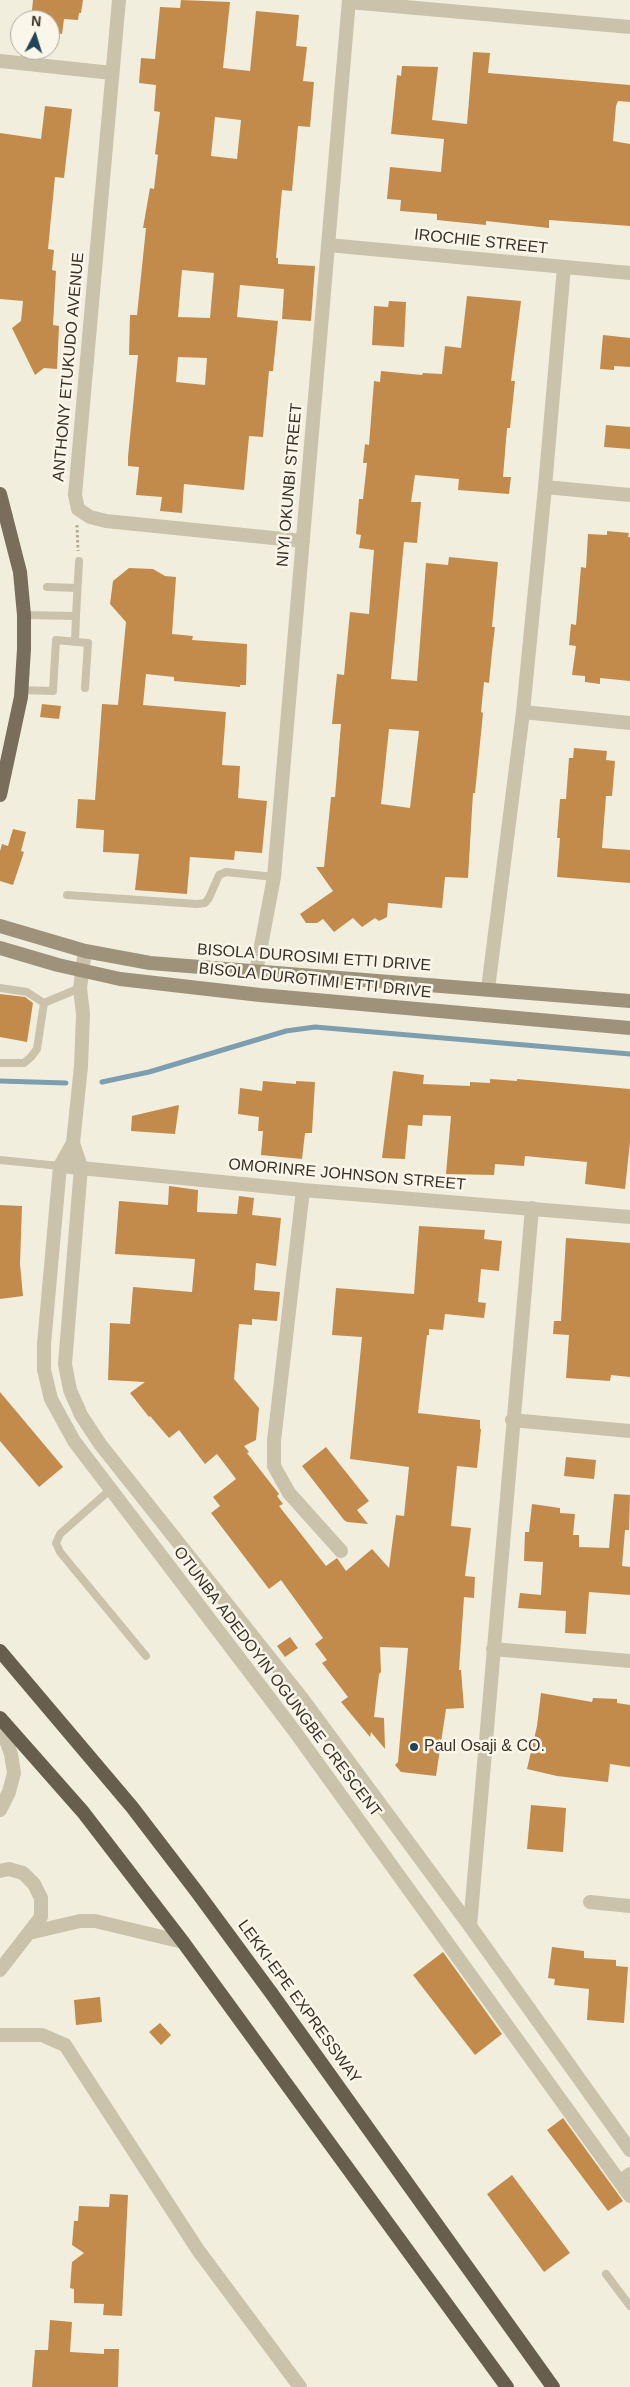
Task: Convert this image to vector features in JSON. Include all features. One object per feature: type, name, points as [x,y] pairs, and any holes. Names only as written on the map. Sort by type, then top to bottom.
[{"type":"highway","name":"LEKKI-EPE EXPRESSWAY","points":[[0,1651],[132,1807],[197,1892],[553,2387]]},
{"type":"highway","points":[[0,1718],[83,1812],[183,1942],[507,2387]]},
{"type":"main road","points":[[0,494],[20,572],[24,615],[21,690],[12,747],[0,795]]},
{"type":"main road","name":"BISOLA DUROSIMI ETTI DRIVE","points":[[0,926],[85,951],[150,963],[630,1001]]},
{"type":"main road","name":"BISOLA DUROTIMI ETTI DRIVE","points":[[0,948],[120,979],[260,995],[630,1028]]},
{"type":"street","name":"ANTHONY ETUKUDO AVENUE","points":[[78,509],[75,495],[118,0]]},
{"type":"street","points":[[349,1],[630,27]]},
{"type":"street","name":"NIYI OKUNBI STREET","points":[[256,972],[274,876],[349,1]]},
{"type":"street","points":[[0,61],[112,73]]},
{"type":"street","name":"IROCHIE STREET","points":[[328,244],[630,274]]},
{"type":"street","points":[[488,989],[523,712],[564,267]]},
{"type":"street","points":[[545,487],[630,495]]},
{"type":"street","points":[[78,509],[90,517],[106,521],[302,541]]},
{"type":"street","points":[[523,712],[630,722]]},
{"type":"street","name":"OTUNBA ADEDOYIN OGUNGBE CRESCENT","points":[[85,951],[80,988],[83,1042],[73,1142],[60,1166],[44,1344],[44,1370],[51,1399],[74,1441],[293,1729],[625,2178],[630,2196]]},
{"type":"street","name":"OTUNBA ADEDOYIN OGUNGBE CRESCENT","points":[[73,1142],[81,1167],[65,1364],[70,1390],[81,1415],[100,1444],[301,1698],[470,1926],[630,2150]]},
{"type":"street","name":"OMORINRE JOHNSON STREET","points":[[60,1166],[303,1190],[630,1216]]},
{"type":"street","points":[[303,1190],[274,1441],[274,1466],[289,1493],[341,1551]]},
{"type":"street","points":[[470,1926],[512,1420],[532,1208]]},
{"type":"street","points":[[512,1420],[630,1431]]},
{"type":"street","points":[[205,1612],[223,1599]]},
{"type":"street","points":[[493,1649],[630,1661]]},
{"type":"street","points":[[0,1724],[11,1754],[14,1773],[9,1792],[0,1810]]},
{"type":"street","points":[[0,1871],[10,1869],[23,1873],[34,1884],[40,1898],[40,1917],[0,1970]]},
{"type":"street","points":[[590,1902],[630,1906]]},
{"type":"street","points":[[29,1933],[72,1923],[95,1921],[183,1942]]},
{"type":"street","points":[[0,2034],[42,2035],[65,2045],[198,2250],[300,2387]]},
{"type":"lane","points":[[75,642],[79,561]]},
{"type":"lane","points":[[47,587],[77,588]]},
{"type":"lane","points":[[24,615],[76,616]]},
{"type":"lane","points":[[21,690],[53,691],[56,640],[88,643],[85,688]]},
{"type":"lane","points":[[67,895],[197,904],[204,903],[210,898],[219,875],[226,872],[274,876]]},
{"type":"lane","points":[[0,988],[27,992],[44,1003]]},
{"type":"lane","points":[[44,1003],[80,988]]},
{"type":"lane","points":[[0,1063],[24,1063],[31,1058],[36,1049],[44,1003]]},
{"type":"lane","points":[[0,1160],[60,1166]]},
{"type":"lane","points":[[111,1489],[60,1534],[56,1543],[60,1552],[146,1656]]},
{"type":"lane","points":[[606,2274],[630,2306]]},
{"type":"path","points":[[78,509],[76,538],[79,561]]},
{"type":"building","points":[[33,0],[83,0],[78,20],[64,19],[62,34],[60,34],[60,10],[32,10]]},
{"type":"building","points":[[181,0],[230,2],[223,68],[250,71],[256,11],[299,15],[296,46],[307,47],[303,81],[314,82],[310,127],[298,126],[292,191],[282,190],[276,258],[278,258],[278,264],[315,266],[311,321],[282,319],[284,289],[240,285],[237,317],[278,321],[273,371],[269,371],[263,437],[249,436],[244,490],[184,484],[182,513],[160,511],[162,497],[136,495],[139,467],[128,466],[138,355],[129,355],[130,315],[137,315],[146,228],[143,228],[150,188],[154,189],[158,155],[155,154],[160,112],[154,111],[156,85],[139,83],[141,58],[155,59],[160,7],[180,8]],"holes":[[[215,117],[241,120],[237,159],[211,156]],[[182,270],[214,273],[210,318],[178,317]],[[178,357],[207,358],[205,385],[176,382]]]},
{"type":"building","points":[[473,52],[490,53],[488,73],[630,85],[630,102],[618,101],[616,106],[613,141],[630,144],[630,226],[549,220],[549,228],[486,221],[486,225],[437,220],[437,214],[400,211],[401,200],[387,199],[390,167],[441,172],[444,139],[391,134],[397,75],[401,76],[402,66],[438,67],[432,120],[467,124]]},
{"type":"building","points":[[45,106],[72,109],[64,178],[55,177],[48,249],[54,250],[52,270],[56,271],[53,325],[59,326],[57,369],[44,368],[35,375],[12,328],[21,321],[23,301],[0,299],[0,133],[41,139]]},
{"type":"building","points":[[467,296],[521,301],[511,381],[515,381],[510,428],[507,428],[503,477],[511,477],[509,494],[458,490],[459,479],[415,475],[411,502],[421,502],[417,543],[404,542],[391,679],[417,681],[426,563],[448,565],[449,557],[498,562],[492,627],[495,627],[489,683],[484,682],[481,712],[483,713],[475,793],[473,793],[468,878],[445,877],[442,908],[388,903],[387,917],[379,921],[375,918],[362,927],[353,918],[334,932],[323,919],[317,923],[306,923],[300,914],[333,891],[316,867],[324,867],[331,797],[335,797],[341,724],[332,724],[337,674],[344,675],[350,612],[369,614],[374,550],[359,548],[361,535],[356,534],[359,499],[363,499],[367,463],[363,463],[365,444],[369,445],[374,381],[380,382],[381,371],[422,375],[423,373],[442,374],[445,346],[461,348]],"holes":[[[389,729],[419,731],[410,808],[381,804]]]},
{"type":"building","points":[[389,301],[406,302],[404,347],[372,345],[374,306],[388,307]]},
{"type":"building","points":[[603,335],[630,338],[630,367],[614,366],[614,370],[600,369]]},
{"type":"building","points":[[606,425],[630,427],[630,449],[604,447]]},
{"type":"building","points":[[607,531],[629,533],[628,537],[630,537],[630,681],[600,678],[600,684],[585,682],[585,676],[572,675],[576,646],[569,645],[571,624],[576,625],[581,567],[586,568],[588,534],[607,535]]},
{"type":"building","points":[[129,568],[153,569],[165,576],[176,577],[172,634],[193,636],[192,640],[247,644],[246,685],[240,685],[240,687],[174,681],[174,677],[146,674],[143,705],[226,712],[222,765],[240,766],[238,798],[267,801],[262,853],[235,851],[234,860],[190,857],[187,894],[135,890],[139,854],[103,852],[104,830],[76,828],[78,799],[95,800],[102,704],[118,705],[126,622],[110,604],[113,581]]},
{"type":"building","points":[[42,704],[61,706],[59,719],[40,717]]},
{"type":"building","points":[[574,748],[607,751],[606,760],[615,761],[612,796],[606,796],[602,848],[630,850],[630,883],[557,877],[560,799],[566,799],[569,758],[573,758]]},
{"type":"building","points":[[13,829],[26,832],[21,851],[24,852],[13,885],[0,881],[0,851],[2,844],[8,846]]},
{"type":"building","points":[[0,994],[25,997],[33,1003],[27,1042],[0,1037]]},
{"type":"building","points":[[393,1071],[424,1075],[423,1084],[470,1086],[470,1082],[490,1083],[490,1079],[517,1081],[517,1079],[630,1089],[630,1142],[625,1189],[585,1184],[587,1162],[525,1156],[524,1166],[495,1164],[494,1175],[446,1174],[451,1116],[423,1115],[422,1126],[408,1125],[405,1159],[382,1158]]},
{"type":"building","points":[[263,1081],[296,1084],[296,1081],[315,1082],[312,1133],[305,1133],[302,1159],[261,1155],[263,1131],[258,1131],[259,1117],[238,1114],[240,1088],[262,1091]]},
{"type":"building","points":[[179,1105],[175,1134],[131,1131],[132,1116]]},
{"type":"building","points":[[169,1186],[198,1190],[197,1212],[237,1214],[239,1196],[254,1198],[252,1215],[281,1218],[276,1266],[256,1263],[254,1290],[280,1292],[277,1321],[252,1319],[252,1325],[239,1324],[234,1379],[259,1408],[256,1440],[244,1446],[249,1452],[247,1453],[279,1494],[277,1496],[283,1504],[279,1506],[326,1566],[337,1558],[346,1571],[372,1549],[389,1568],[396,1515],[404,1516],[409,1467],[350,1459],[362,1337],[332,1335],[336,1288],[414,1294],[419,1226],[485,1230],[484,1239],[502,1241],[499,1271],[481,1269],[478,1302],[486,1303],[484,1318],[445,1314],[443,1330],[429,1329],[429,1335],[427,1335],[418,1413],[480,1420],[481,1429],[477,1468],[457,1466],[451,1526],[471,1528],[465,1576],[475,1577],[474,1598],[464,1597],[459,1670],[461,1670],[464,1708],[446,1709],[436,1776],[401,1772],[395,1765],[398,1762],[408,1648],[380,1647],[381,1672],[379,1674],[374,1717],[384,1718],[385,1749],[371,1732],[370,1737],[341,1702],[348,1697],[322,1663],[327,1660],[315,1644],[323,1638],[281,1580],[269,1589],[211,1513],[220,1506],[213,1497],[236,1479],[217,1454],[205,1464],[179,1430],[169,1438],[149,1417],[130,1393],[145,1382],[108,1380],[110,1323],[130,1324],[133,1287],[192,1292],[195,1259],[115,1254],[119,1201],[168,1205]]},
{"type":"building","points":[[0,1205],[22,1206],[20,1264],[23,1296],[0,1299]]},
{"type":"building","points":[[566,1238],[630,1243],[630,1377],[611,1375],[610,1381],[566,1378],[569,1335],[553,1334],[554,1321],[561,1321]]},
{"type":"building","points":[[0,1392],[63,1467],[39,1487],[0,1441]]},
{"type":"building","points":[[326,1447],[369,1501],[357,1510],[368,1524],[344,1520],[302,1466]]},
{"type":"building","points":[[566,1457],[596,1460],[594,1479],[564,1476]]},
{"type":"building","points":[[614,1494],[630,1495],[629,1530],[625,1530],[622,1566],[630,1567],[630,1595],[589,1592],[586,1634],[565,1633],[566,1611],[518,1608],[520,1593],[541,1595],[543,1562],[524,1561],[525,1532],[529,1532],[532,1504],[560,1508],[560,1513],[575,1514],[573,1535],[579,1535],[579,1547],[609,1548]]},
{"type":"building","points":[[290,1637],[298,1648],[285,1657],[277,1646]]},
{"type":"building","points":[[541,1693],[592,1702],[593,1698],[617,1699],[617,1703],[630,1705],[630,1767],[610,1764],[608,1782],[557,1776],[527,1769],[537,1726]]},
{"type":"building","points":[[531,1805],[566,1808],[563,1852],[527,1849]]},
{"type":"building","points":[[552,1947],[584,1951],[584,1958],[616,1960],[616,1966],[628,1967],[624,2023],[587,2020],[589,1989],[554,1985],[555,1979],[548,1978]]},
{"type":"building","points":[[443,1952],[502,2034],[475,2055],[413,1975]]},
{"type":"building","points":[[100,1997],[102,2022],[76,2025],[74,2000]]},
{"type":"building","points":[[160,2023],[171,2035],[161,2045],[149,2032]]},
{"type":"building","points":[[563,2118],[623,2201],[608,2211],[547,2130]]},
{"type":"building","points":[[512,2175],[570,2253],[544,2272],[487,2194]]},
{"type":"building","points":[[110,2194],[128,2195],[122,2316],[103,2315],[104,2304],[74,2303],[74,2289],[70,2288],[72,2262],[84,2253],[72,2245],[74,2221],[78,2221],[79,2206],[109,2207]]},
{"type":"building","points":[[50,2320],[72,2322],[70,2352],[104,2354],[104,2349],[119,2349],[118,2387],[32,2387],[35,2350],[48,2350]]},
{"type":"waterway","points":[[102,1082],[149,1072],[286,1031],[315,1027],[630,1054]]},
{"type":"waterway","points":[[0,1081],[66,1083]]},
{"type":"place","name":"Paul Osaji & CO.","points":[[414,1747]]}]
